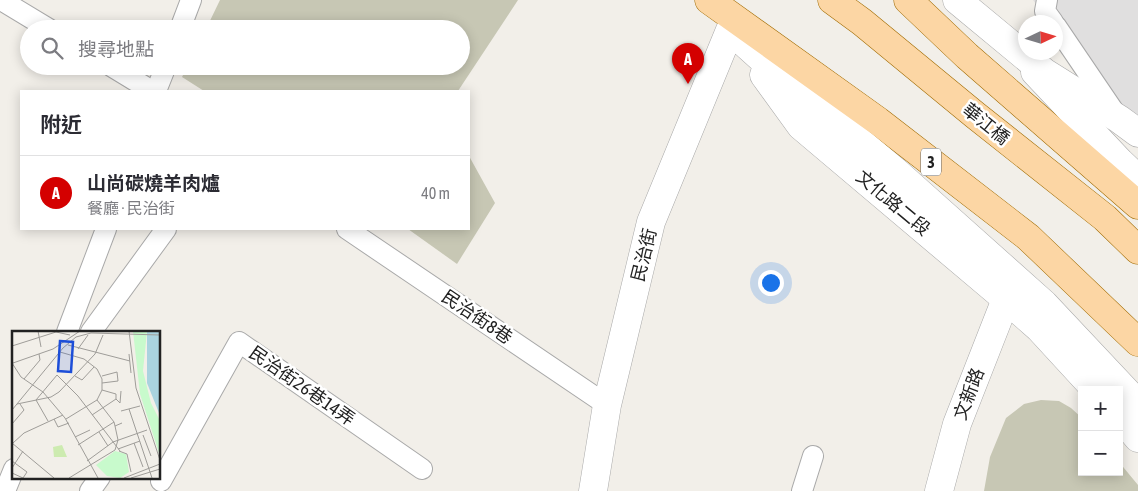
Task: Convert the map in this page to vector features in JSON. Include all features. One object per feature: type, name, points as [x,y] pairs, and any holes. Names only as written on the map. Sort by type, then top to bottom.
[{"type":"main road","name":"文化路二段","points":[[708,0],[878,121],[1028,237],[1138,342]]},
{"type":"main road","name":"華江橋","points":[[832,0],[862,22],[1105,218],[1138,250]]},
{"type":"main road","points":[[908,0],[967,56],[1138,205]]},
{"type":"street","name":"文化路二段","points":[[708,0],[801,126],[1039,328],[1092,386]]},
{"type":"street","points":[[957,0],[1044,72],[1128,126]]},
{"type":"street","points":[[730,30],[782,77],[894,171],[1044,304],[1138,404]]},
{"type":"street","name":"民治街","points":[[593,491],[607,405],[652,222],[730,30]]},
{"type":"street","points":[[1006,40],[1138,179]]},
{"type":"street","name":"文新路","points":[[939,491],[957,424],[1006,299]]},
{"type":"street","points":[[1123,420],[1138,438]]},
{"type":"lane","points":[[2,0],[34,20]]},
{"type":"lane","points":[[183,20],[191,0]]},
{"type":"lane","points":[[1047,0],[1045,11],[1048,15]]},
{"type":"lane","points":[[1063,36],[1128,126]]},
{"type":"lane","points":[[126,75],[152,90]]},
{"type":"lane","points":[[154,90],[162,75]]},
{"type":"lane","points":[[68,331],[106,230]]},
{"type":"lane","points":[[92,331],[165,230]]},
{"type":"lane","name":"民治街8巷","points":[[348,230],[607,405]]},
{"type":"lane","name":"民治街26巷14弄","points":[[163,483],[239,342],[422,469]]},
{"type":"lane","points":[[802,491],[813,456]]},
{"type":"lane","points":[[90,491],[99,478]]},
{"type":"shaded area","points":[[220,0],[518,0],[470,73],[470,20],[210,20]]},
{"type":"shaded area","points":[[1033,0],[1138,0],[1138,137],[1063,39],[1063,15],[1045,15]]},
{"type":"shaded area","points":[[183,75],[469,75],[459,90],[202,90],[182,77]]},
{"type":"shaded area","points":[[470,158],[495,203],[457,264],[409,230],[470,230]]},
{"type":"shaded area","points":[[1041,400],[1059,401],[1071,408],[1078,414],[1078,476],[1123,476],[1123,467],[1138,485],[1138,491],[984,491],[990,457],[1006,418],[1024,404]]},
{"type":"place","name":"山尚碳燒羊肉爐","points":[[688,84]]}]
